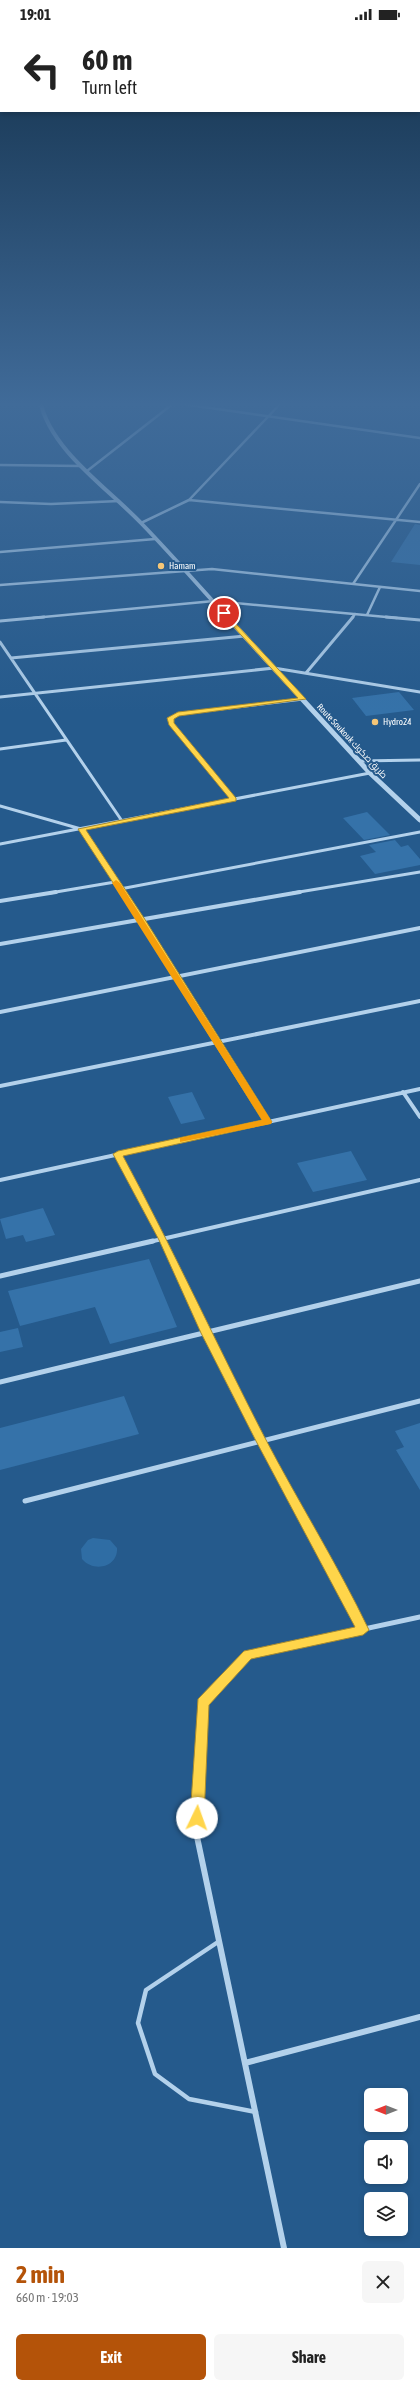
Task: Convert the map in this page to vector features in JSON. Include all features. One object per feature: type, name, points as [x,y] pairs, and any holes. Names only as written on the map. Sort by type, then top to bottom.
[{"type":"street","name":"Route Soukouk طريق صكوك","points":[[123,505],[214,601],[370,773],[420,820]]},
{"type":"street","points":[[141,523],[179,505]]},
{"type":"street","points":[[239,505],[420,522]]},
{"type":"street","points":[[353,584],[405,505]]},
{"type":"street","points":[[0,552],[155,539]]},
{"type":"street","points":[[0,585],[183,570],[230,570],[420,591]]},
{"type":"street","points":[[367,615],[380,587]]},
{"type":"street","points":[[0,621],[214,601],[420,620]]},
{"type":"street","points":[[306,673],[355,614]]},
{"type":"street","points":[[11,658],[245,636]]},
{"type":"street","points":[[0,642],[122,821]]},
{"type":"street","points":[[0,697],[274,668],[420,692]]},
{"type":"street","points":[[233,799],[171,724],[170,718],[178,714],[302,699]]},
{"type":"street","points":[[0,749],[66,740]]},
{"type":"street","points":[[359,761],[420,760]]},
{"type":"street","points":[[0,844],[370,773]]},
{"type":"street","points":[[0,806],[81,829],[140,918],[268,1122]]},
{"type":"street","points":[[120,889],[420,832]]},
{"type":"street","points":[[0,944],[140,918],[420,872]]},
{"type":"street","points":[[0,901],[115,882]]},
{"type":"street","points":[[0,1012],[420,928]]},
{"type":"street","points":[[0,1086],[420,1001]]},
{"type":"street","points":[[0,1180],[420,1089]]},
{"type":"street","points":[[403,1092],[420,1117]]},
{"type":"street","points":[[118,1154],[164,1240],[206,1333],[261,1441],[363,1630]]},
{"type":"street","points":[[0,1276],[164,1240],[420,1180]]},
{"type":"street","points":[[0,1382],[420,1281]]},
{"type":"street","points":[[25,1501],[420,1400]]},
{"type":"street","points":[[284,2248],[196,1832],[203,1703],[248,1654],[420,1617]]},
{"type":"street","points":[[245,2063],[420,2017]]},
{"type":"lane","points":[[220,1942],[146,1990],[138,2023],[156,2074],[189,2098],[256,2112]]},
{"type":"shaded area","points":[[93,1538],[110,1540],[117,1548],[114,1560],[110,1564],[99,1567],[93,1566],[82,1559],[81,1549],[88,1540]]},
{"type":"building","points":[[415,524],[420,525],[420,565],[391,562]]},
{"type":"building","points":[[399,692],[414,710],[366,716],[352,698]]},
{"type":"building","points":[[367,812],[390,835],[364,840],[343,818]]},
{"type":"building","points":[[395,840],[401,847],[408,845],[420,859],[420,865],[375,874],[360,856],[376,852],[369,845]]},
{"type":"building","points":[[192,1092],[205,1119],[181,1124],[168,1097]]},
{"type":"building","points":[[351,1151],[367,1180],[313,1192],[297,1163]]},
{"type":"building","points":[[43,1208],[55,1235],[26,1242],[23,1235],[6,1239],[0,1219]]},
{"type":"building","points":[[149,1259],[177,1327],[110,1344],[95,1307],[20,1326],[8,1291]]},
{"type":"building","points":[[18,1328],[23,1347],[0,1352],[0,1332]]},
{"type":"building","points":[[124,1396],[139,1434],[0,1470],[0,1428]]},
{"type":"building","points":[[420,1423],[420,1490],[396,1450],[404,1447],[395,1431]]},
{"type":"slow traffic","points":[[116,883],[140,918],[268,1122],[184,1140]]},
{"type":"place","name":"Hamam","points":[[161,566]]},
{"type":"place","name":"Hydro24","points":[[375,722]]},
{"type":"route","points":[[197,1818],[203,1703],[248,1654],[363,1630],[261,1441],[206,1333],[164,1240],[118,1154],[268,1122],[140,918],[81,829],[233,799],[171,724],[170,718],[178,714],[302,699],[224,613]]}]
